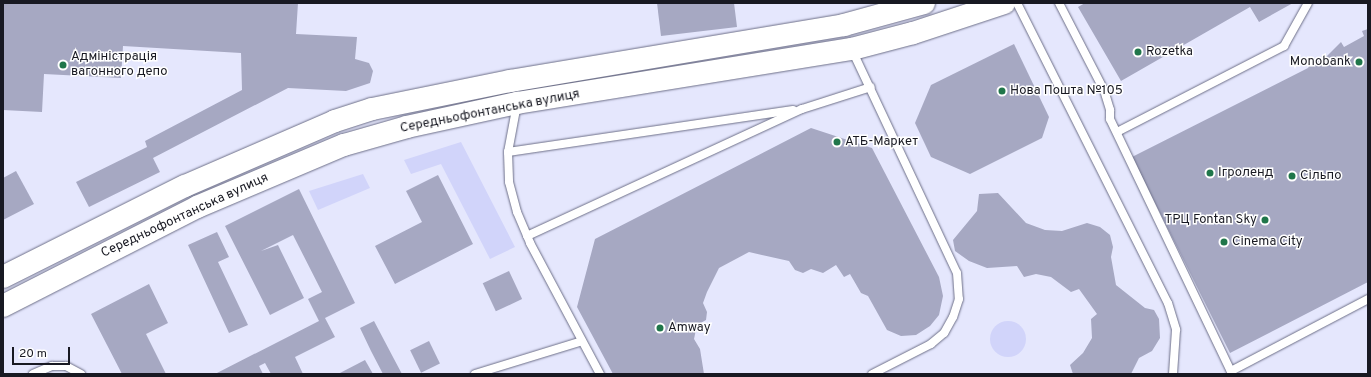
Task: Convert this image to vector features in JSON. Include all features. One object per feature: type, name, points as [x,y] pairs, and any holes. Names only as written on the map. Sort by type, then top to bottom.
[{"type":"main road","name":"Середньофонтанська вулиця","points":[[3,277],[185,186],[328,124],[372,109],[510,81],[844,25],[924,3]]},
{"type":"main road","name":"Середньофонтанська вулиця","points":[[3,306],[197,208],[344,145],[407,128],[517,104],[852,49],[913,33],[1004,3]]},
{"type":"lane","points":[[1017,3],[1168,302],[1176,330],[1173,374]]},
{"type":"lane","points":[[1059,3],[1104,90],[1110,110],[1110,119],[1231,371],[1368,299]]},
{"type":"lane","points":[[1117,132],[1284,46],[1308,3]]},
{"type":"lane","points":[[852,49],[957,273],[959,299],[953,318],[944,333],[931,344],[872,374]]},
{"type":"lane","points":[[527,236],[802,109],[871,87]]},
{"type":"lane","points":[[517,104],[508,152],[509,182],[517,212],[527,236],[600,374]]},
{"type":"lane","points":[[508,152],[802,109]]},
{"type":"lane","points":[[476,374],[582,341]]},
{"type":"lane","points":[[33,374],[52,366],[66,366],[81,374]]},
{"type":"shaded area","points":[[461,142],[515,247],[490,259],[441,164],[411,174],[404,160]]},
{"type":"shaded area","points":[[363,174],[370,188],[318,210],[309,191]]},
{"type":"shaded area","points":[[1008,321],[1018,324],[1023,329],[1026,339],[1023,349],[1018,354],[1008,357],[998,354],[993,349],[990,339],[993,329],[998,324]]},
{"type":"building","name":"Адміністрація вагонного депо","points":[[3,3],[298,3],[296,34],[357,37],[355,59],[369,63],[373,71],[370,83],[346,91],[288,88],[153,158],[160,172],[89,207],[76,182],[147,147],[145,141],[242,90],[241,53],[123,46],[121,78],[44,74],[42,112],[3,110]]},
{"type":"building","points":[[657,3],[734,3],[737,27],[661,36]]},
{"type":"building","name":"Rozetka","points":[[1085,3],[1293,3],[1259,22],[1250,7],[1121,81],[1078,7]]},
{"type":"building","name":"ТРЦ Fontan Sky","points":[[1368,29],[1368,282],[1230,353],[1132,157],[1308,68],[1314,58],[1321,62],[1341,42],[1344,47],[1364,36],[1362,31]]},
{"type":"building","points":[[1014,44],[1049,117],[1042,138],[970,174],[931,157],[915,123],[931,85]]},
{"type":"building","points":[[811,128],[872,148],[939,277],[943,296],[939,315],[930,326],[916,335],[901,336],[887,330],[868,296],[861,293],[850,274],[844,277],[836,265],[823,273],[811,269],[803,273],[795,270],[789,261],[749,252],[719,268],[707,292],[703,303],[707,312],[706,320],[697,325],[694,339],[700,349],[704,374],[613,374],[577,307],[595,239]]},
{"type":"building","points":[[16,171],[34,204],[3,220],[3,178]]},
{"type":"building","points":[[438,175],[473,244],[395,284],[375,246],[422,222],[406,191]]},
{"type":"building","points":[[299,189],[355,303],[325,318],[335,337],[295,357],[303,374],[271,374],[265,363],[259,366],[263,374],[215,374],[319,321],[308,299],[322,292],[293,235],[261,251],[278,245],[304,298],[270,315],[225,226]]},
{"type":"building","points":[[998,193],[1026,223],[1045,230],[1062,231],[1087,223],[1100,227],[1110,235],[1113,247],[1111,257],[1116,285],[1145,308],[1154,310],[1159,319],[1160,338],[1152,351],[1139,358],[1131,374],[1073,374],[1070,365],[1083,353],[1092,338],[1091,319],[1097,314],[1079,289],[1071,292],[1051,277],[1036,274],[1024,277],[1017,266],[987,268],[969,261],[955,251],[953,240],[977,211],[979,194]]},
{"type":"building","points":[[217,232],[229,257],[218,262],[248,325],[229,333],[188,245]]},
{"type":"building","points":[[509,271],[522,299],[496,311],[483,283]]},
{"type":"building","points":[[149,284],[168,323],[146,334],[166,374],[122,374],[91,314]]},
{"type":"building","points":[[374,321],[402,374],[383,374],[360,328]]},
{"type":"building","points":[[429,341],[440,363],[421,373],[410,350]]},
{"type":"building","points":[[365,360],[373,374],[338,374]]},
{"type":"place","name":"Rozetka","points":[[1138,52]]},
{"type":"place","name":"Monobank","points":[[1359,62]]},
{"type":"place","name":"Адміністрація вагонного депо","points":[[63,65]]},
{"type":"place","name":"Нова Пошта №105","points":[[1002,91]]},
{"type":"place","name":"АТБ-Маркет","points":[[837,142]]},
{"type":"place","name":"Ігроленд","points":[[1210,173]]},
{"type":"place","name":"Сільпо","points":[[1292,176]]},
{"type":"place","name":"ТРЦ Fontan Sky","points":[[1265,220]]},
{"type":"place","name":"Cinema City","points":[[1224,242]]},
{"type":"place","name":"Amway","points":[[660,328]]}]
